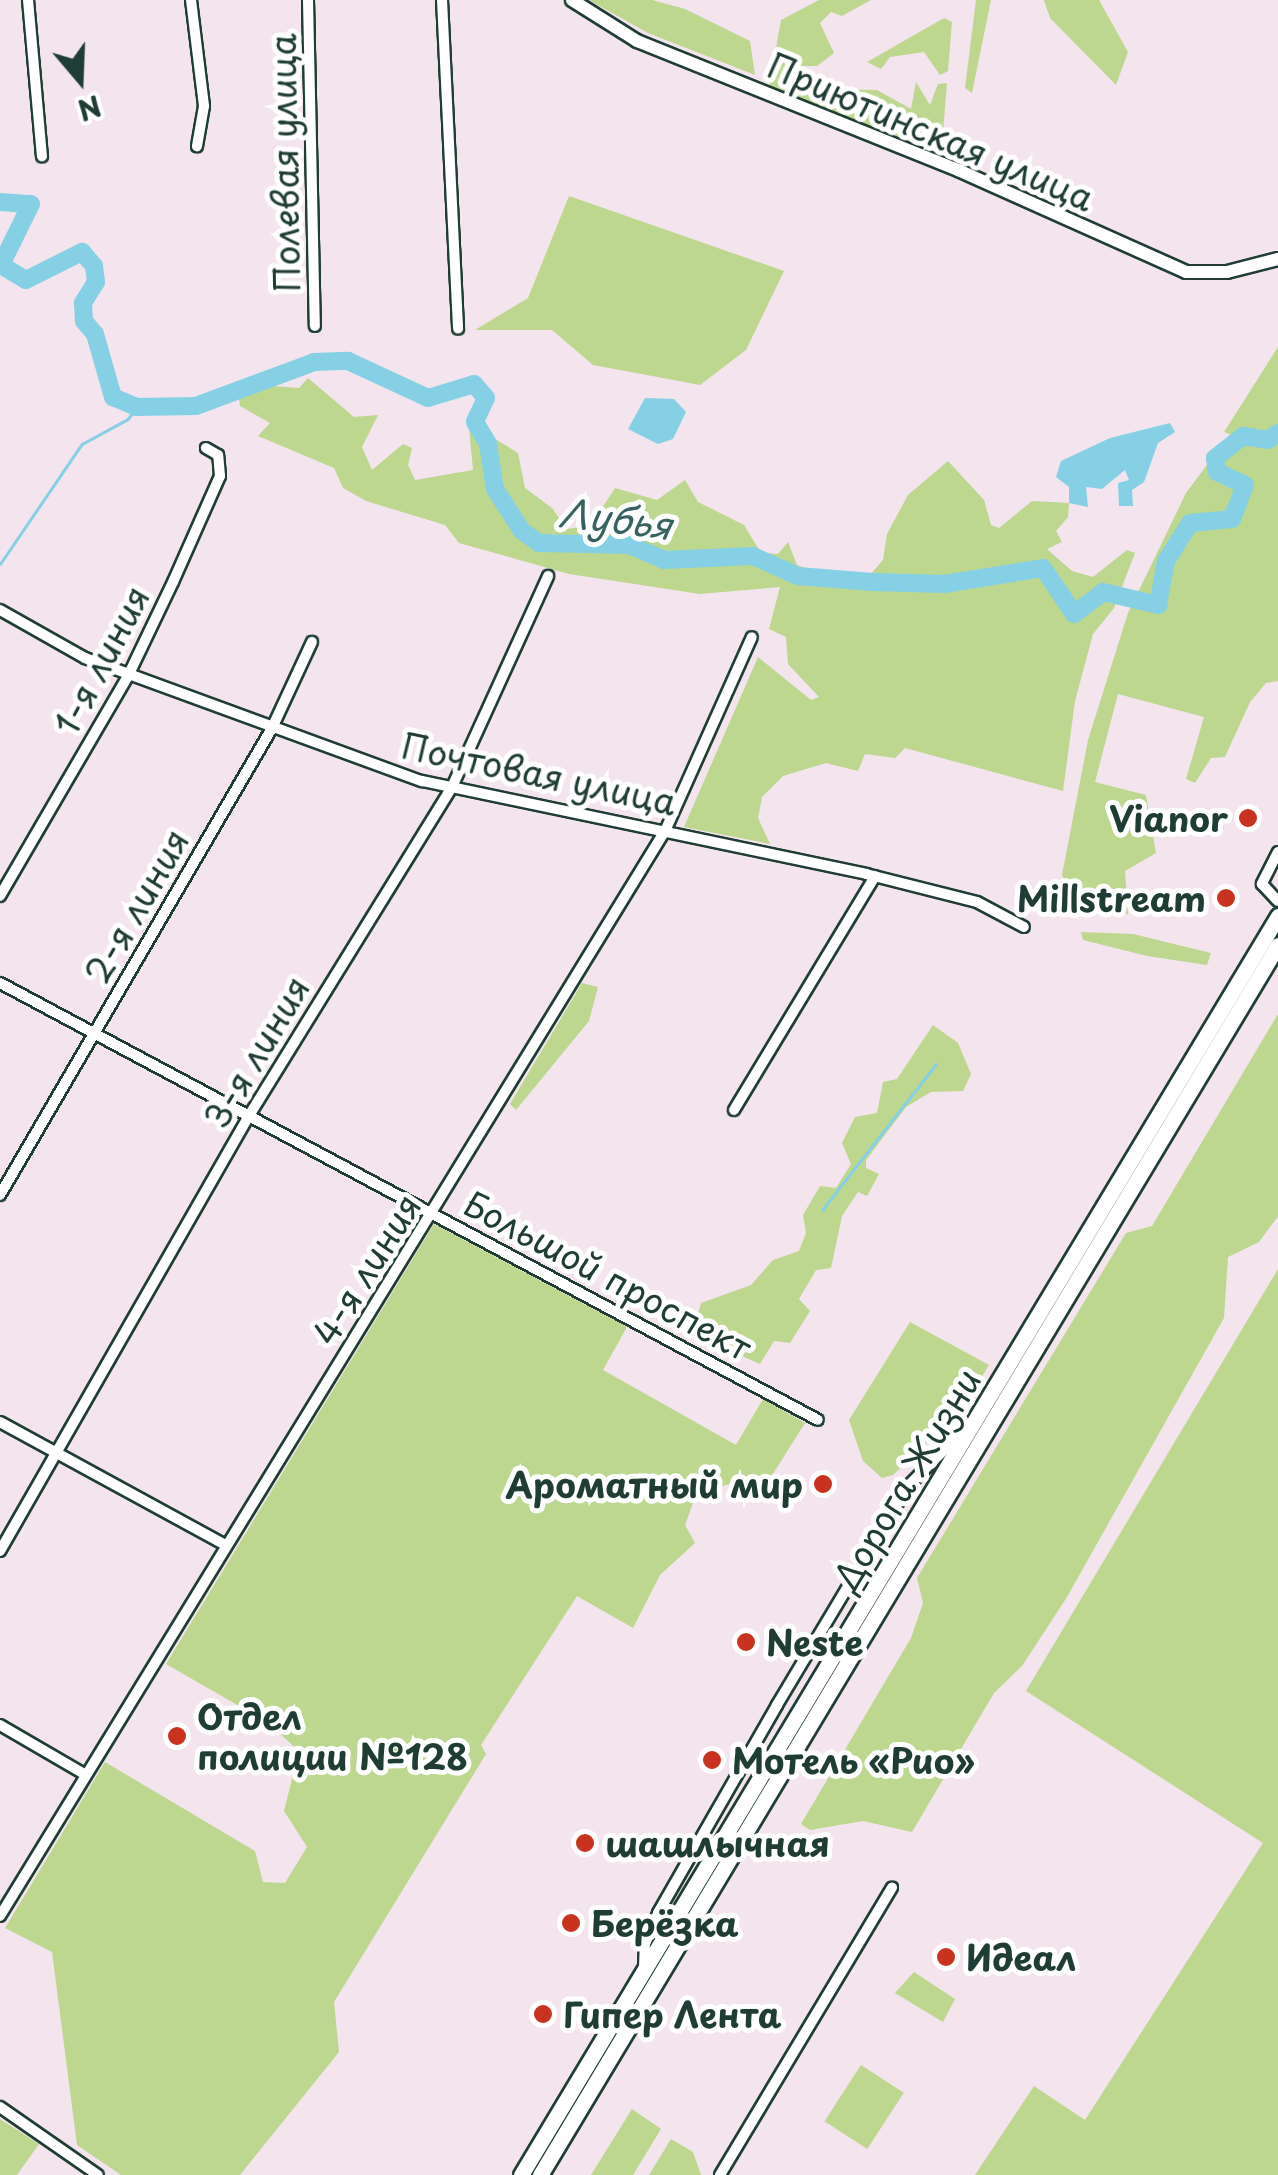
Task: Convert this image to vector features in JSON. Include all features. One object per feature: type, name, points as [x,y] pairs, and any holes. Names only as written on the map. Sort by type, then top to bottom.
[{"type":"main road","name":"Дорога Жизни","points":[[522,2175],[1278,916]]},
{"type":"main road","name":"Дорога Жизни","points":[[540,2175],[1278,945]]},
{"type":"street","points":[[28,0],[42,156]]},
{"type":"street","points":[[191,0],[204,106],[197,146]]},
{"type":"street","name":"Полевая улица","points":[[308,0],[315,326]]},
{"type":"street","points":[[442,0],[458,329]]},
{"type":"street","name":"Приютинская улица","points":[[572,0],[637,40],[958,170],[1186,272],[1228,272],[1278,259]]},
{"type":"street","name":"1-я линия","points":[[0,896],[128,676],[220,476],[218,454],[206,448]]},
{"type":"street","name":"3-я линия","points":[[0,1551],[250,1114],[452,787],[548,576]]},
{"type":"street","name":"Почтовая улица","points":[[0,610],[58,646],[128,676],[452,787],[875,876],[977,902],[1024,927]]},
{"type":"street","name":"4-я линия","points":[[0,1916],[434,1214],[666,829],[752,637]]},
{"type":"street","name":"2-я линия","points":[[0,1195],[272,728],[312,642]]},
{"type":"street","points":[[1278,852],[1262,884],[1278,901]]},
{"type":"street","points":[[734,1110],[875,876]]},
{"type":"street","name":"Большой проспект","points":[[0,983],[818,1420]]},
{"type":"street","points":[[644,1972],[645,1944],[658,1913],[908,1486],[976,1419]]},
{"type":"street","points":[[0,1422],[226,1545]]},
{"type":"street","points":[[0,1725],[86,1774]]},
{"type":"street","points":[[720,2175],[892,1888]]},
{"type":"street","points":[[0,2107],[98,2175]]},
{"type":"green space","points":[[589,0],[652,0],[685,9],[750,41],[755,75],[648,33]]},
{"type":"green space","points":[[819,0],[871,0],[842,16],[831,12],[820,23],[834,53],[817,66],[803,66],[802,74],[812,75],[822,89],[877,90],[911,109],[916,82],[930,105],[938,84],[947,83],[942,144],[930,149],[769,87],[781,20]]},
{"type":"green space","points":[[976,0],[991,0],[972,93],[965,88]]},
{"type":"green space","points":[[1044,0],[1099,0],[1128,52],[1116,85],[1050,18]]},
{"type":"green space","points":[[944,18],[952,22],[948,71],[940,75],[924,52],[890,57],[881,69],[867,62]]},
{"type":"green space","points":[[569,196],[784,271],[746,350],[700,385],[593,365],[552,330],[475,330],[528,298]]},
{"type":"green space","points":[[1278,347],[1278,681],[1266,683],[1250,702],[1225,757],[1211,758],[1195,783],[1186,779],[1204,717],[1118,694],[1095,782],[1146,795],[1156,853],[1125,871],[1128,914],[1099,912],[1073,899],[1062,875],[1088,740],[1128,613],[1186,493],[1230,434],[1224,432]]},
{"type":"green space","points":[[308,378],[354,417],[378,415],[362,447],[372,470],[403,444],[412,448],[408,465],[415,480],[473,470],[469,428],[476,412],[484,432],[518,453],[525,488],[552,508],[567,529],[591,525],[615,488],[657,500],[685,480],[698,502],[744,525],[761,553],[778,554],[788,542],[797,565],[813,571],[870,575],[883,560],[887,534],[908,495],[948,461],[984,500],[991,525],[999,528],[1032,501],[1069,503],[1068,517],[1056,531],[1062,542],[1047,549],[1072,571],[1093,577],[1127,550],[1135,553],[1114,608],[1093,634],[1075,701],[1063,791],[905,748],[895,758],[865,754],[858,771],[826,763],[783,776],[762,797],[758,818],[770,844],[684,827],[758,657],[811,700],[819,697],[788,664],[786,637],[769,629],[780,587],[700,594],[569,574],[459,543],[445,525],[366,501],[343,488],[334,468],[258,436],[270,423],[240,406],[239,397],[272,386],[299,388]]},
{"type":"green space","points":[[1081,932],[1133,934],[1211,953],[1207,965],[1147,956],[1083,940]]},
{"type":"green space","points":[[582,983],[598,987],[589,1021],[516,1110],[510,1104]]},
{"type":"green space","points":[[1278,1014],[1278,1216],[1259,1242],[1228,1257],[1224,1318],[1067,1597],[1022,1666],[994,1693],[912,1832],[863,1821],[810,1830],[801,1824],[911,1638],[923,1603],[917,1578],[1126,1233],[1152,1226]]},
{"type":"green space","points":[[933,1025],[958,1043],[971,1074],[963,1091],[931,1092],[906,1107],[866,1160],[866,1168],[879,1174],[867,1196],[858,1192],[842,1216],[831,1268],[816,1270],[799,1299],[810,1311],[790,1343],[774,1341],[760,1364],[692,1334],[701,1303],[751,1285],[773,1260],[799,1251],[806,1233],[803,1215],[820,1186],[836,1188],[851,1164],[842,1143],[855,1117],[877,1113],[883,1082],[897,1079]]},
{"type":"green space","points":[[434,1224],[627,1327],[603,1370],[736,1445],[763,1399],[805,1423],[759,1496],[730,1484],[697,1492],[685,1525],[695,1543],[660,1575],[633,1628],[577,1596],[481,1745],[486,1754],[334,2002],[339,2052],[240,2175],[121,2175],[77,2145],[52,1952],[5,1928],[105,1762],[255,1851],[263,1882],[285,1883],[307,1847],[284,1811],[299,1751],[267,1722],[166,1664]]},
{"type":"green space","points":[[1278,1269],[1278,2175],[975,2175],[1034,2086],[1085,2120],[1263,1843],[1026,1691]]},
{"type":"green space","points":[[910,1322],[989,1365],[963,1407],[893,1475],[882,1478],[863,1461],[849,1420]]},
{"type":"green space","points":[[914,1972],[955,1999],[943,2022],[895,1993]]},
{"type":"green space","points":[[861,2065],[904,2093],[867,2149],[825,2121]]},
{"type":"green space","points":[[632,2109],[661,2129],[633,2175],[591,2175]]},
{"type":"green space","points":[[0,2119],[39,2144],[17,2175],[0,2175]]},
{"type":"green space","points":[[671,2139],[693,2152],[701,2175],[649,2175]]},
{"type":"water","points":[[645,398],[674,399],[686,412],[673,439],[658,444],[628,429]]},
{"type":"water","points":[[1170,423],[1175,432],[1158,443],[1144,482],[1132,490],[1133,506],[1119,506],[1118,483],[1129,480],[1125,470],[1102,489],[1086,487],[1088,507],[1069,503],[1069,487],[1056,477],[1061,461],[1110,438]]},
{"type":"waterway","name":"Лубья","points":[[0,202],[31,204],[1,265],[26,280],[82,252],[94,266],[96,282],[83,303],[84,321],[95,334],[113,397],[136,407],[196,406],[314,362],[348,361],[428,398],[474,384],[486,398],[475,422],[488,444],[495,489],[522,531],[539,543],[629,545],[664,560],[753,556],[798,576],[873,582],[944,584],[1043,568],[1074,614],[1103,592],[1158,605],[1166,561],[1190,523],[1232,519],[1245,485],[1217,472],[1215,458],[1243,436],[1268,440],[1278,433]]},
{"type":"waterway","points":[[0,564],[82,444],[128,419],[136,407]]},
{"type":"waterway","points":[[822,1210],[936,1064]]},
{"type":"place","name":"Vianor","points":[[1248,818]]},
{"type":"place","name":"Millstream","points":[[1226,898]]},
{"type":"place","name":"Ароматный мир","points":[[823,1484]]},
{"type":"place","name":"Neste","points":[[746,1642]]},
{"type":"place","name":"Отдел полиции №128","points":[[177,1736]]},
{"type":"place","name":"Мотель «Рио»","points":[[712,1760]]},
{"type":"place","name":"шашлычная","points":[[585,1843]]},
{"type":"place","name":"Берёзка","points":[[571,1923]]},
{"type":"place","name":"Идеал","points":[[946,1957]]},
{"type":"place","name":"Гипер Лента","points":[[543,2014]]}]
